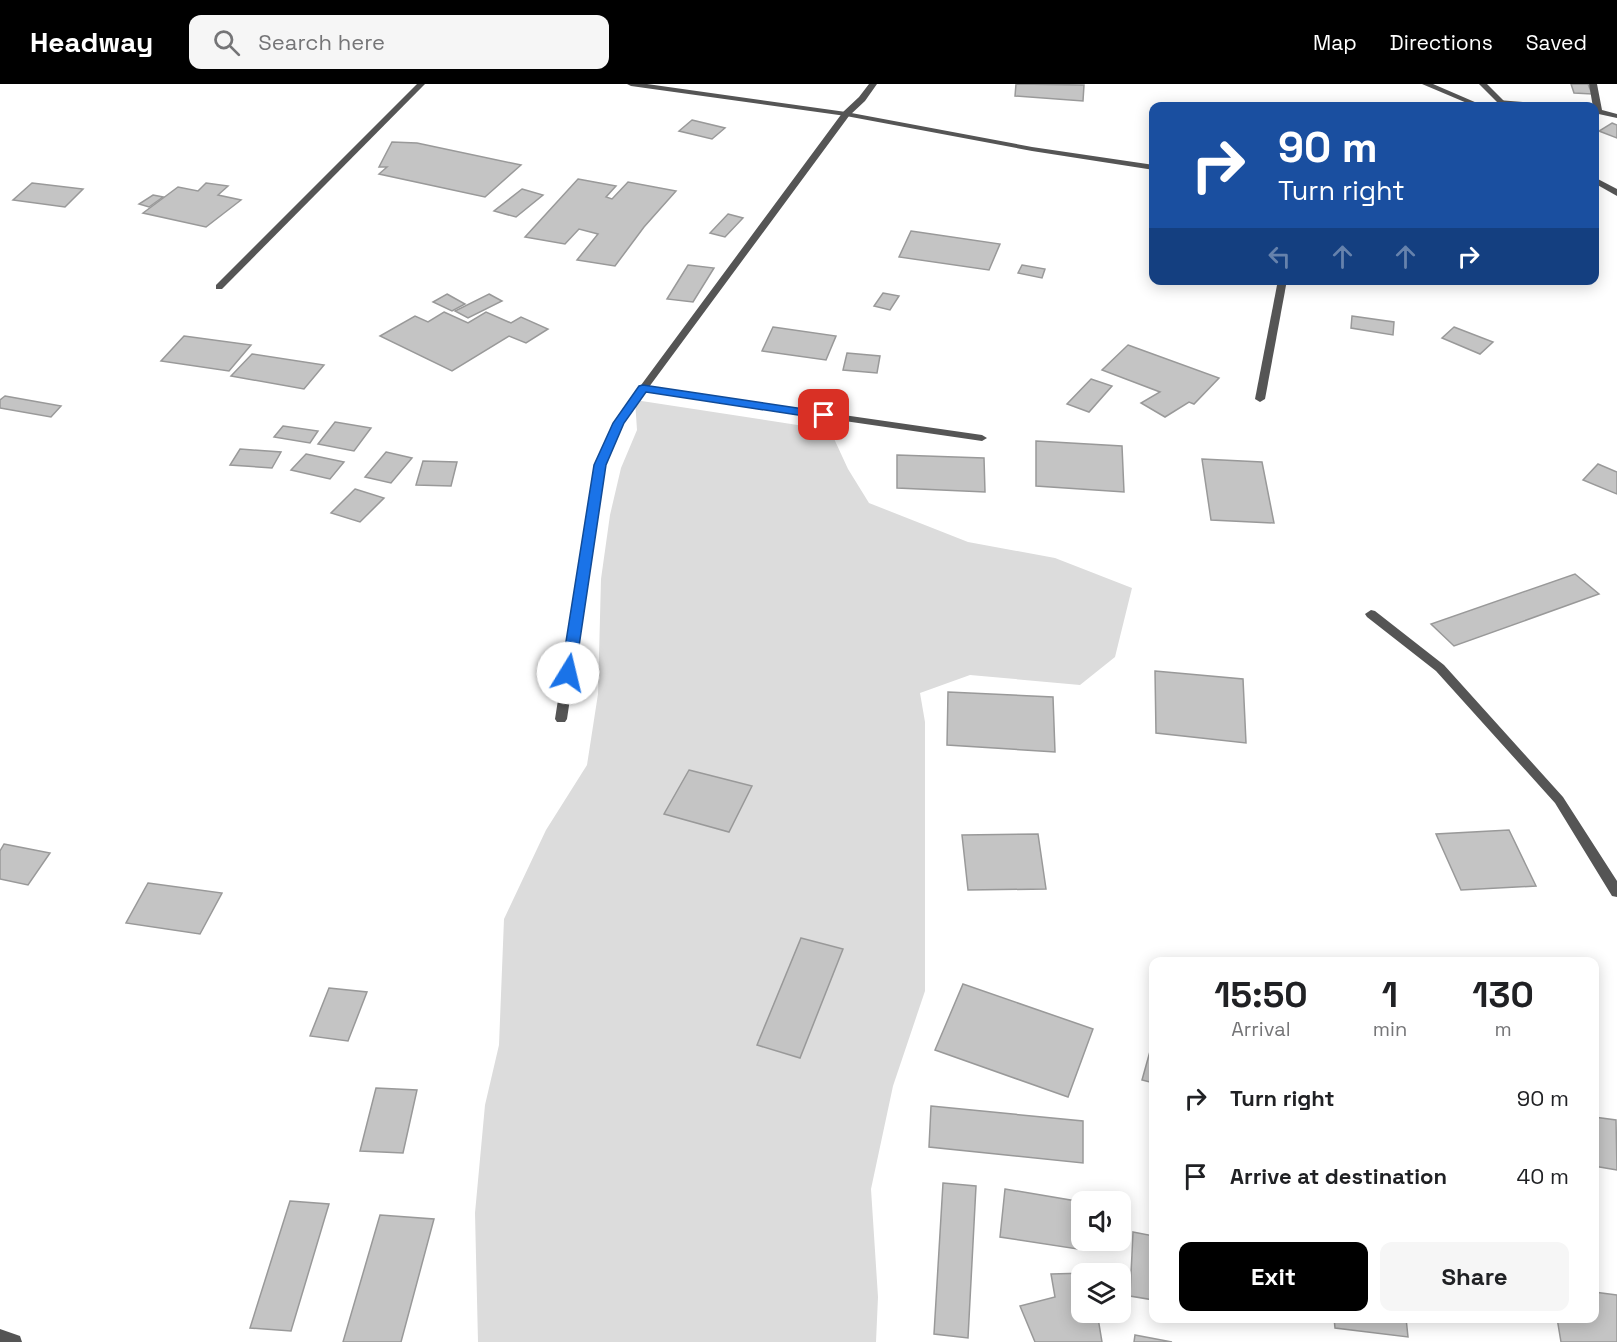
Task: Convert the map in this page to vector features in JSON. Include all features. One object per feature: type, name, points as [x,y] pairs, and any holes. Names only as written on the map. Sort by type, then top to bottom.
[{"type":"street","points":[[219,287],[421,84]]},
{"type":"street","points":[[631,84],[846,114],[1032,149],[1149,167]]},
{"type":"street","points":[[561,719],[600,465],[618,423],[846,114],[862,99],[873,84]]},
{"type":"street","points":[[1426,84],[1470,102]]},
{"type":"street","points":[[1483,84],[1501,102]]},
{"type":"street","points":[[1593,84],[1595,102]]},
{"type":"street","points":[[1599,112],[1617,116]]},
{"type":"street","points":[[1599,182],[1617,193]]},
{"type":"street","points":[[1260,399],[1282,285]]},
{"type":"street","points":[[643,389],[982,438]]},
{"type":"street","points":[[1371,614],[1440,668],[1559,800],[1617,892]]},
{"type":"street","points":[[0,1337],[14,1342]]},
{"type":"shaded area","points":[[635,400],[830,430],[848,469],[869,503],[968,542],[1055,558],[1132,588],[1115,657],[1080,685],[970,675],[920,693],[925,722],[925,991],[893,1086],[871,1189],[878,1297],[876,1342],[478,1342],[475,1213],[485,1105],[499,1045],[504,919],[546,830],[587,765],[598,694],[601,579],[610,515],[621,468],[637,430]]},
{"type":"building","points":[[1016,84],[1084,85],[1083,101],[1015,96]]},
{"type":"building","points":[[1571,84],[1588,84],[1592,94],[1574,93]]},
{"type":"building","points":[[692,120],[725,128],[712,139],[679,131]]},
{"type":"building","points":[[1612,123],[1617,125],[1617,138],[1599,131]]},
{"type":"building","points":[[392,142],[417,143],[521,165],[485,197],[379,174],[387,167],[379,167]]},
{"type":"building","points":[[578,179],[616,186],[606,197],[612,199],[628,182],[676,191],[644,227],[615,266],[577,260],[598,234],[579,229],[565,244],[525,237]]},
{"type":"building","points":[[32,183],[83,189],[65,207],[13,200]]},
{"type":"building","points":[[206,183],[228,186],[218,195],[241,200],[206,227],[143,213],[178,187],[198,191]]},
{"type":"building","points":[[522,189],[543,195],[516,217],[494,211]]},
{"type":"building","points":[[153,195],[163,197],[149,207],[139,204]]},
{"type":"building","points":[[728,214],[743,218],[725,237],[710,233]]},
{"type":"building","points":[[911,231],[1000,244],[989,270],[899,257]]},
{"type":"building","points":[[688,265],[714,268],[693,302],[667,299]]},
{"type":"building","points":[[1022,265],[1045,269],[1042,278],[1018,273]]},
{"type":"building","points":[[883,293],[899,296],[890,310],[874,306]]},
{"type":"building","points":[[447,294],[465,304],[452,311],[433,302]]},
{"type":"building","points":[[489,294],[502,301],[468,318],[455,311]]},
{"type":"building","points":[[444,312],[468,323],[486,312],[511,323],[521,317],[548,329],[526,343],[509,336],[452,371],[380,336],[415,316],[428,322]]},
{"type":"building","points":[[1352,316],[1394,322],[1393,335],[1351,328]]},
{"type":"building","points":[[773,327],[836,336],[826,360],[762,351]]},
{"type":"building","points":[[1454,327],[1493,342],[1480,354],[1442,338]]},
{"type":"building","points":[[184,336],[251,345],[229,371],[161,361]]},
{"type":"building","points":[[1128,345],[1219,378],[1194,404],[1189,402],[1165,417],[1141,403],[1160,392],[1102,370]]},
{"type":"building","points":[[847,353],[880,356],[877,373],[843,370]]},
{"type":"building","points":[[252,354],[324,365],[304,389],[231,376]]},
{"type":"building","points":[[1091,379],[1112,386],[1089,412],[1067,404]]},
{"type":"building","points":[[5,396],[61,406],[51,417],[0,408],[0,400]]},
{"type":"building","points":[[335,422],[371,428],[354,451],[318,444]]},
{"type":"building","points":[[283,426],[318,431],[310,443],[274,437]]},
{"type":"building","points":[[1036,441],[1122,446],[1124,492],[1036,486]]},
{"type":"building","points":[[240,449],[281,452],[272,468],[230,465]]},
{"type":"building","points":[[386,452],[412,458],[391,483],[365,477]]},
{"type":"building","points":[[306,454],[344,462],[330,479],[291,470]]},
{"type":"building","points":[[897,455],[984,458],[985,492],[897,488]]},
{"type":"building","points":[[1202,459],[1262,462],[1274,523],[1211,520]]},
{"type":"building","points":[[423,461],[457,462],[451,486],[416,485]]},
{"type":"building","points":[[1598,464],[1617,472],[1617,494],[1583,480]]},
{"type":"building","points":[[355,489],[384,498],[360,522],[331,513]]},
{"type":"building","points":[[1575,574],[1599,594],[1454,646],[1431,624]]},
{"type":"building","points":[[1155,671],[1243,679],[1246,743],[1156,733]]},
{"type":"building","points":[[948,692],[1053,697],[1055,752],[947,745]]},
{"type":"building","points":[[689,770],[752,786],[729,832],[664,814]]},
{"type":"building","points":[[1509,830],[1536,886],[1461,890],[1436,834]]},
{"type":"building","points":[[1038,834],[1046,889],[968,890],[962,835]]},
{"type":"building","points":[[4,844],[50,853],[28,885],[0,879],[0,851]]},
{"type":"building","points":[[148,883],[222,893],[200,934],[126,923]]},
{"type":"building","points":[[801,938],[843,949],[800,1058],[757,1045]]},
{"type":"building","points":[[963,984],[1093,1029],[1068,1097],[935,1050]]},
{"type":"building","points":[[329,988],[367,992],[348,1041],[310,1036]]},
{"type":"building","points":[[1149,1055],[1149,1082],[1142,1080]]},
{"type":"building","points":[[376,1088],[417,1090],[403,1153],[360,1151]]},
{"type":"building","points":[[931,1106],[1083,1121],[1083,1163],[929,1147]]},
{"type":"building","points":[[1599,1118],[1616,1120],[1617,1170],[1599,1167]]},
{"type":"building","points":[[943,1183],[976,1186],[968,1338],[934,1334]]},
{"type":"building","points":[[1005,1189],[1071,1200],[1071,1248],[1000,1237]]},
{"type":"building","points":[[290,1201],[329,1204],[291,1331],[250,1328]]},
{"type":"building","points":[[380,1215],[434,1219],[401,1342],[343,1342]]},
{"type":"building","points":[[1133,1232],[1149,1235],[1149,1299],[1131,1296]]},
{"type":"building","points":[[1071,1273],[1071,1323],[1099,1323],[1102,1342],[1035,1342],[1020,1306],[1055,1297],[1051,1274]]},
{"type":"building","points":[[1599,1293],[1617,1295],[1617,1342],[1561,1342],[1558,1323],[1599,1323]]},
{"type":"building","points":[[1334,1323],[1407,1323],[1408,1337],[1335,1328]]},
{"type":"building","points":[[1135,1335],[1172,1342],[1134,1342]]},
{"type":"route","points":[[568,673],[600,465],[618,423],[643,389],[824,415]]}]
